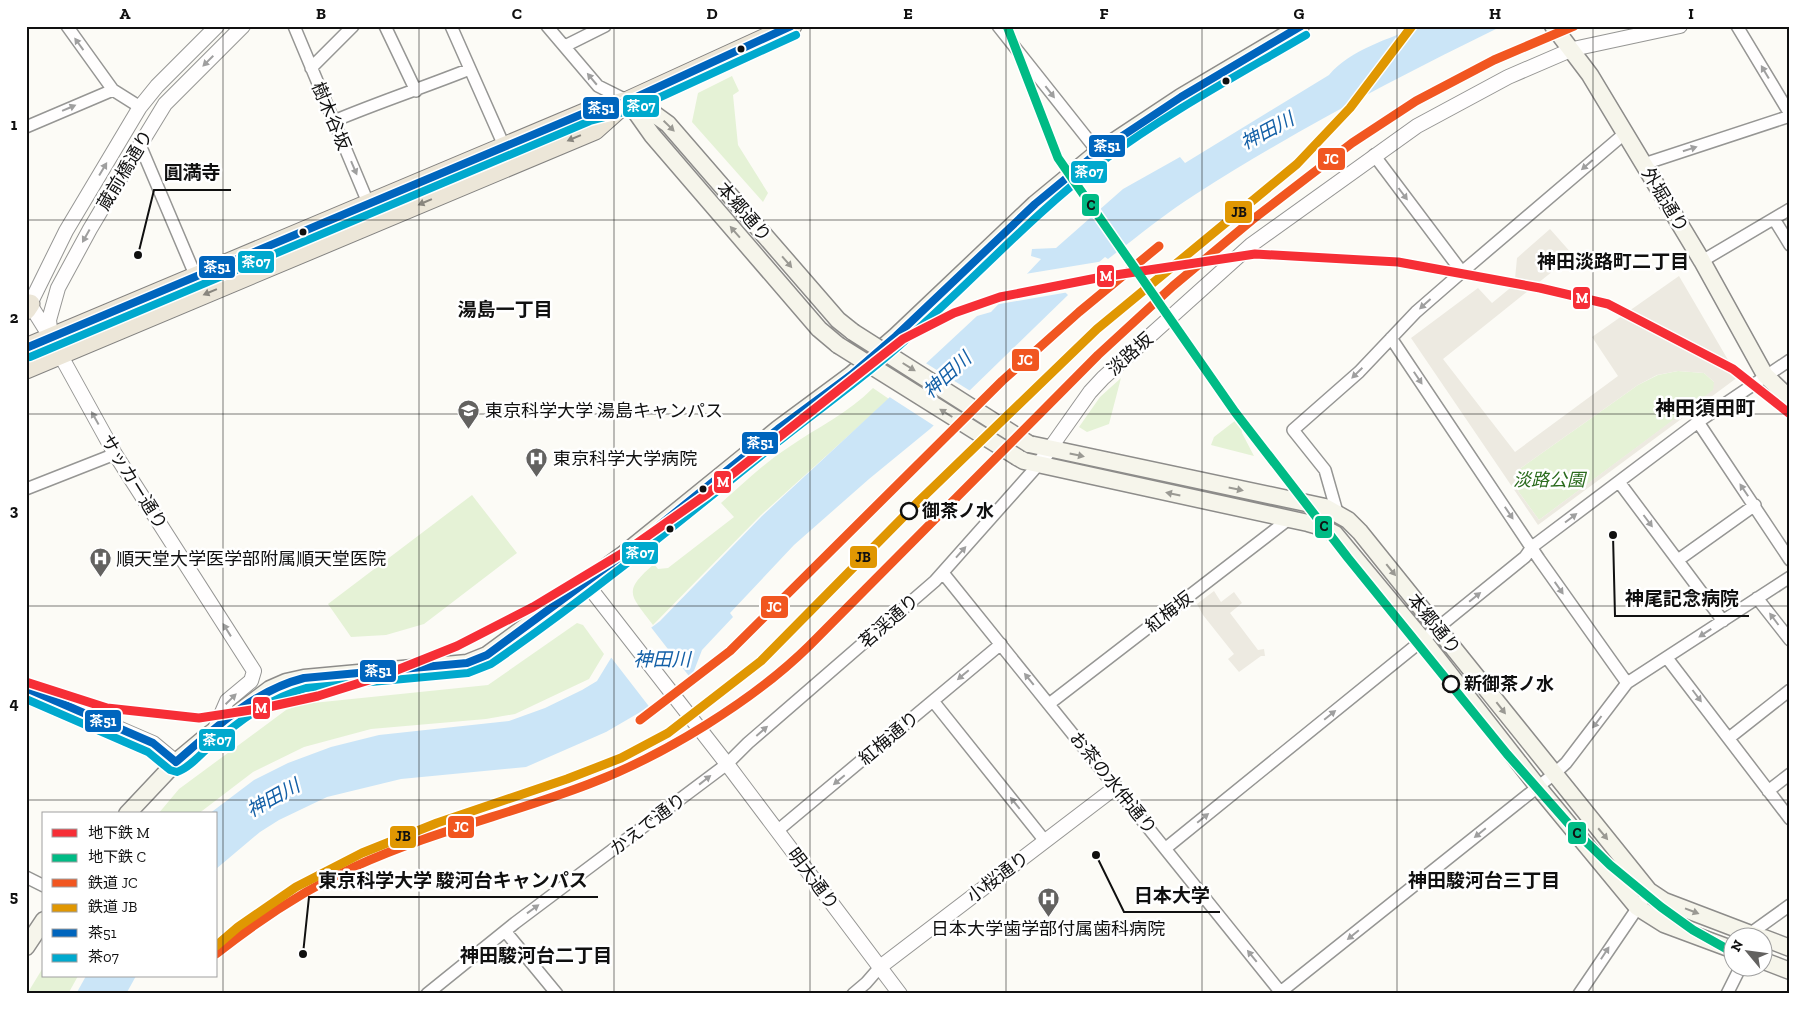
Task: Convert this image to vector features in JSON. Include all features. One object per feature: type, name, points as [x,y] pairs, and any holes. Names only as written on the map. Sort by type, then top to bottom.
[{"type":"highway","points":[[26,369],[55,346],[196,277],[587,112],[628,101],[792,26]]},
{"type":"highway","points":[[26,348],[55,346],[595,130],[628,101]]},
{"type":"main road","points":[[129,812],[146,791],[176,762],[214,730],[270,689],[286,682],[304,678],[466,662],[482,658],[586,583],[778,429],[858,368],[896,336],[1035,204],[1098,152],[1181,97],[1301,26]]},
{"type":"main road","name":"外堀通り","points":[[1553,26],[1572,49],[1644,164],[1702,261],[1765,375],[1790,399]]},
{"type":"main road","name":"外堀通り","points":[[1567,26],[1572,49]]},
{"type":"main road","name":"本郷通り","points":[[628,101],[650,111],[668,124],[838,320],[853,332],[1029,444],[1049,450],[1325,507],[1337,512],[1360,532],[1649,891],[1664,901],[1737,928]]},
{"type":"main road","name":"本郷通り","points":[[628,101],[652,135],[819,329],[838,345],[1017,458],[1289,519],[1322,527],[1335,534],[1424,640],[1538,787],[1637,907],[1664,924],[1724,946]]},
{"type":"main road","points":[[26,947],[42,923]]},
{"type":"main road","name":"本郷通り","points":[[1774,942],[1790,948]]},
{"type":"main road","points":[[1774,965],[1790,971]]},
{"type":"street","points":[[67,26],[113,90],[140,107]]},
{"type":"street","name":"蔵前橋通り","points":[[28,304],[66,231],[140,107],[157,86],[217,26]]},
{"type":"street","name":"蔵前橋通り","points":[[55,346],[49,320],[58,288],[90,229],[165,104],[242,26]]},
{"type":"street","name":"樹木谷坂","points":[[294,26],[369,205]]},
{"type":"street","points":[[311,68],[353,26]]},
{"type":"street","points":[[385,26],[416,91]]},
{"type":"street","points":[[451,26],[505,148]]},
{"type":"street","points":[[547,26],[598,86],[628,101]]},
{"type":"street","points":[[565,46],[605,26]]},
{"type":"street","points":[[998,26],[1098,152]]},
{"type":"street","name":"淡路坂","points":[[1039,464],[1090,392],[1103,378],[1251,246],[1374,155],[1434,116],[1508,77],[1572,49],[1680,26]]},
{"type":"street","points":[[1644,164],[1790,115],[1737,26]]},
{"type":"street","points":[[334,121],[386,99],[416,91],[470,69]]},
{"type":"street","points":[[26,126],[113,90]]},
{"type":"street","points":[[1337,512],[1325,470],[1293,430],[1359,372],[1391,338],[1462,272],[1624,134]]},
{"type":"street","points":[[140,145],[196,277]]},
{"type":"street","points":[[1374,155],[1462,272]]},
{"type":"street","points":[[1702,261],[1790,209]]},
{"type":"street","points":[[1774,219],[1790,245]]},
{"type":"street","name":"サッカー通り","points":[[28,304],[55,346],[115,454],[254,671],[251,681],[227,701],[214,730]]},
{"type":"street","points":[[1391,338],[1532,548],[1627,683]]},
{"type":"street","points":[[1166,848],[1424,640],[1525,557],[1532,548],[1698,422],[1765,375],[1790,360]]},
{"type":"street","points":[[1698,422],[1790,560]]},
{"type":"street","points":[[26,489],[115,454]]},
{"type":"street","name":"茗渓通り","points":[[727,764],[748,743],[943,572],[1039,464]]},
{"type":"street","points":[[1619,482],[1723,621]]},
{"type":"street","points":[[1678,560],[1755,505]]},
{"type":"street","name":"紅梅坂","points":[[1049,704],[1289,519]]},
{"type":"street","name":"お茶の水仲通り","points":[[943,572],[1281,993]]},
{"type":"street","points":[[1281,993],[1554,774],[1566,763],[1627,683],[1790,578]]},
{"type":"street","name":"明大通り","points":[[586,583],[727,764],[900,994]]},
{"type":"street","points":[[1757,598],[1790,640]]},
{"type":"street","name":"紅梅通り","points":[[777,831],[1001,644]]},
{"type":"street","points":[[1667,658],[1790,819]]},
{"type":"street","points":[[26,688],[153,743],[176,762]]},
{"type":"street","points":[[1729,738],[1790,690]]},
{"type":"street","points":[[933,701],[1045,841]]},
{"type":"street","name":"かえで通り","points":[[427,994],[505,931],[727,764]]},
{"type":"street","points":[[1768,791],[1790,774]]},
{"type":"street","name":"小桜通り","points":[[880,967],[1116,787]]},
{"type":"street","points":[[26,878],[42,885]]},
{"type":"street","points":[[1583,992],[1649,891]]},
{"type":"street","points":[[1767,928],[1790,905]]},
{"type":"street","points":[[505,931],[557,994]]},
{"type":"street","points":[[853,994],[866,984],[880,967]]},
{"type":"street","points":[[1726,994],[1735,978]]},
{"type":"green space","points":[[732,76],[739,91],[733,95],[738,145],[768,193],[763,202],[692,122],[698,93]]},
{"type":"green space","name":"淡路公園","points":[[1678,371],[1704,373],[1714,382],[1714,390],[1539,520],[1518,491],[1522,481],[1521,468],[1638,385],[1658,375]]},
{"type":"green space","points":[[1121,378],[1109,424],[1087,432],[1079,427],[1100,397]]},
{"type":"green space","points":[[873,388],[889,399],[761,515],[653,625],[639,606],[633,593],[637,581],[644,573],[654,564],[658,569],[668,568],[734,517],[721,503],[771,460],[843,412]]},
{"type":"green space","points":[[1236,420],[1241,423],[1242,433],[1254,456],[1211,445],[1214,437]]},
{"type":"green space","points":[[472,495],[517,553],[424,624],[386,635],[351,637],[328,604]]},
{"type":"green space","points":[[577,623],[583,625],[604,654],[589,679],[515,714],[486,719],[371,729],[304,747],[253,772],[201,812],[160,812],[179,789],[286,710],[303,704],[488,685]]},
{"type":"green space","points":[[42,969],[42,978],[77,978],[68,994],[27,994]]},
{"type":"shaded area","points":[[1550,229],[1573,255],[1443,359],[1515,452],[1618,376],[1592,337],[1679,276],[1738,377],[1538,525],[1411,338],[1478,288],[1492,303],[1509,289],[1515,279],[1517,258]],"holes":[[[1678,371],[1704,373],[1714,382],[1713,390],[1539,520],[1518,491],[1522,481],[1521,468],[1638,385],[1657,375]]]},
{"type":"shaded area","points":[[1214,591],[1221,602],[1234,592],[1242,603],[1230,613],[1258,650],[1264,649],[1265,656],[1261,656],[1239,672],[1228,659],[1234,654],[1203,615],[1197,604]]},
{"type":"water","name":"神田川","points":[[1420,26],[1502,26],[1385,85],[1271,148],[1185,201],[1108,259],[1105,257],[1065,292],[1068,295],[930,429],[869,479],[794,545],[730,613],[733,617],[702,650],[692,676],[649,707],[606,732],[526,767],[401,779],[327,797],[279,820],[260,832],[218,867],[218,812],[212,812],[254,780],[288,763],[331,747],[379,735],[509,721],[545,708],[597,681],[611,658],[660,621],[762,516],[977,316],[991,312],[1041,259],[1031,256],[1032,249],[1056,248],[1123,189],[1180,157],[1185,163],[1329,75],[1359,51]]},
{"type":"water","points":[[85,978],[135,978],[126,994],[76,994]]},
{"type":"pier","points":[[1104,261],[1069,292],[994,305],[1025,274]]},
{"type":"pier","points":[[924,362],[972,392],[936,427],[888,396]]},
{"type":"pier","points":[[650,626],[692,680],[651,709],[610,656]]},
{"type":"metro line","name":"C","points":[[1007,26],[1058,158],[1235,412],[1348,558],[1507,754],[1575,831],[1610,865],[1661,907],[1693,930],[1724,947]]},
{"type":"metro line","name":"M","points":[[26,682],[107,708],[199,718],[264,708],[318,696],[382,676],[457,646],[533,607],[629,549],[707,494],[903,339],[954,313],[1000,297],[1102,277],[1255,254],[1398,262],[1540,288],[1608,304],[1733,369],[1790,414]]},
{"type":"rail line","name":"JB","points":[[218,944],[238,927],[296,887],[362,853],[437,823],[567,779],[621,758],[668,733],[761,661],[919,501],[1097,329],[1297,164],[1350,108],[1412,26]]},
{"type":"rail line","name":"JC","points":[[218,952],[282,906],[354,867],[412,843],[589,784],[676,743],[734,706],[787,667],[1098,355],[1173,286],[1252,220],[1352,143],[1416,101],[1494,60],[1574,26]]},
{"type":"rail line","name":"JC","points":[[640,720],[730,651],[1002,381],[1079,312],[1159,246]]},
{"type":"transit line","name":"茶51","points":[[26,348],[587,112],[628,101],[791,26]]},
{"type":"transit line","name":"茶51","points":[[176,762],[205,736],[251,701],[285,684],[304,678],[467,663],[487,655],[624,554],[778,429],[851,375],[896,336],[1035,204],[1098,152],[1181,97],[1301,26]]},
{"type":"transit line","name":"茶07","points":[[30,357],[590,121],[632,110],[796,35]]},
{"type":"transit line","name":"茶07","points":[[26,699],[148,752],[170,770],[177,772],[190,764],[243,719],[267,704],[292,692],[306,688],[468,673],[491,664],[601,583],[885,358],[926,322],[1025,227],[1104,160],[1178,110],[1306,35]]},
{"type":"transit line","name":"茶51","points":[[26,688],[153,743],[176,762]]},
{"type":"place","name":"圓満寺","points":[[138,255]]},
{"type":"place","name":"東京科学大学 湯島キャンパス","points":[[469,430]]},
{"type":"place","name":"東京科学大学病院","points":[[537,478]]},
{"type":"place","name":"御茶ノ水","points":[[909,511]]},
{"type":"place","name":"神尾記念病院","points":[[1613,535]]},
{"type":"place","name":"順天堂大学医学部附属順天堂医院","points":[[100,578]]},
{"type":"place","name":"新御茶ノ水","points":[[1451,684]]},
{"type":"place","name":"日本大学","points":[[1096,855]]},
{"type":"place","name":"日本大学歯学部付属歯科病院","points":[[1048,918]]},
{"type":"place","name":"東京科学大学 駿河台キャンパス","points":[[303,954]]},
{"type":"district","name":"神田淡路町二丁目","points":[[1613,261]]},
{"type":"district","name":"湯島一丁目","points":[[505,309]]},
{"type":"district","name":"神田須田町","points":[[1705,408]]},
{"type":"district","name":"神田駿河台三丁目","points":[[1484,880]]},
{"type":"district","name":"神田駿河台二丁目","points":[[536,955]]}]
